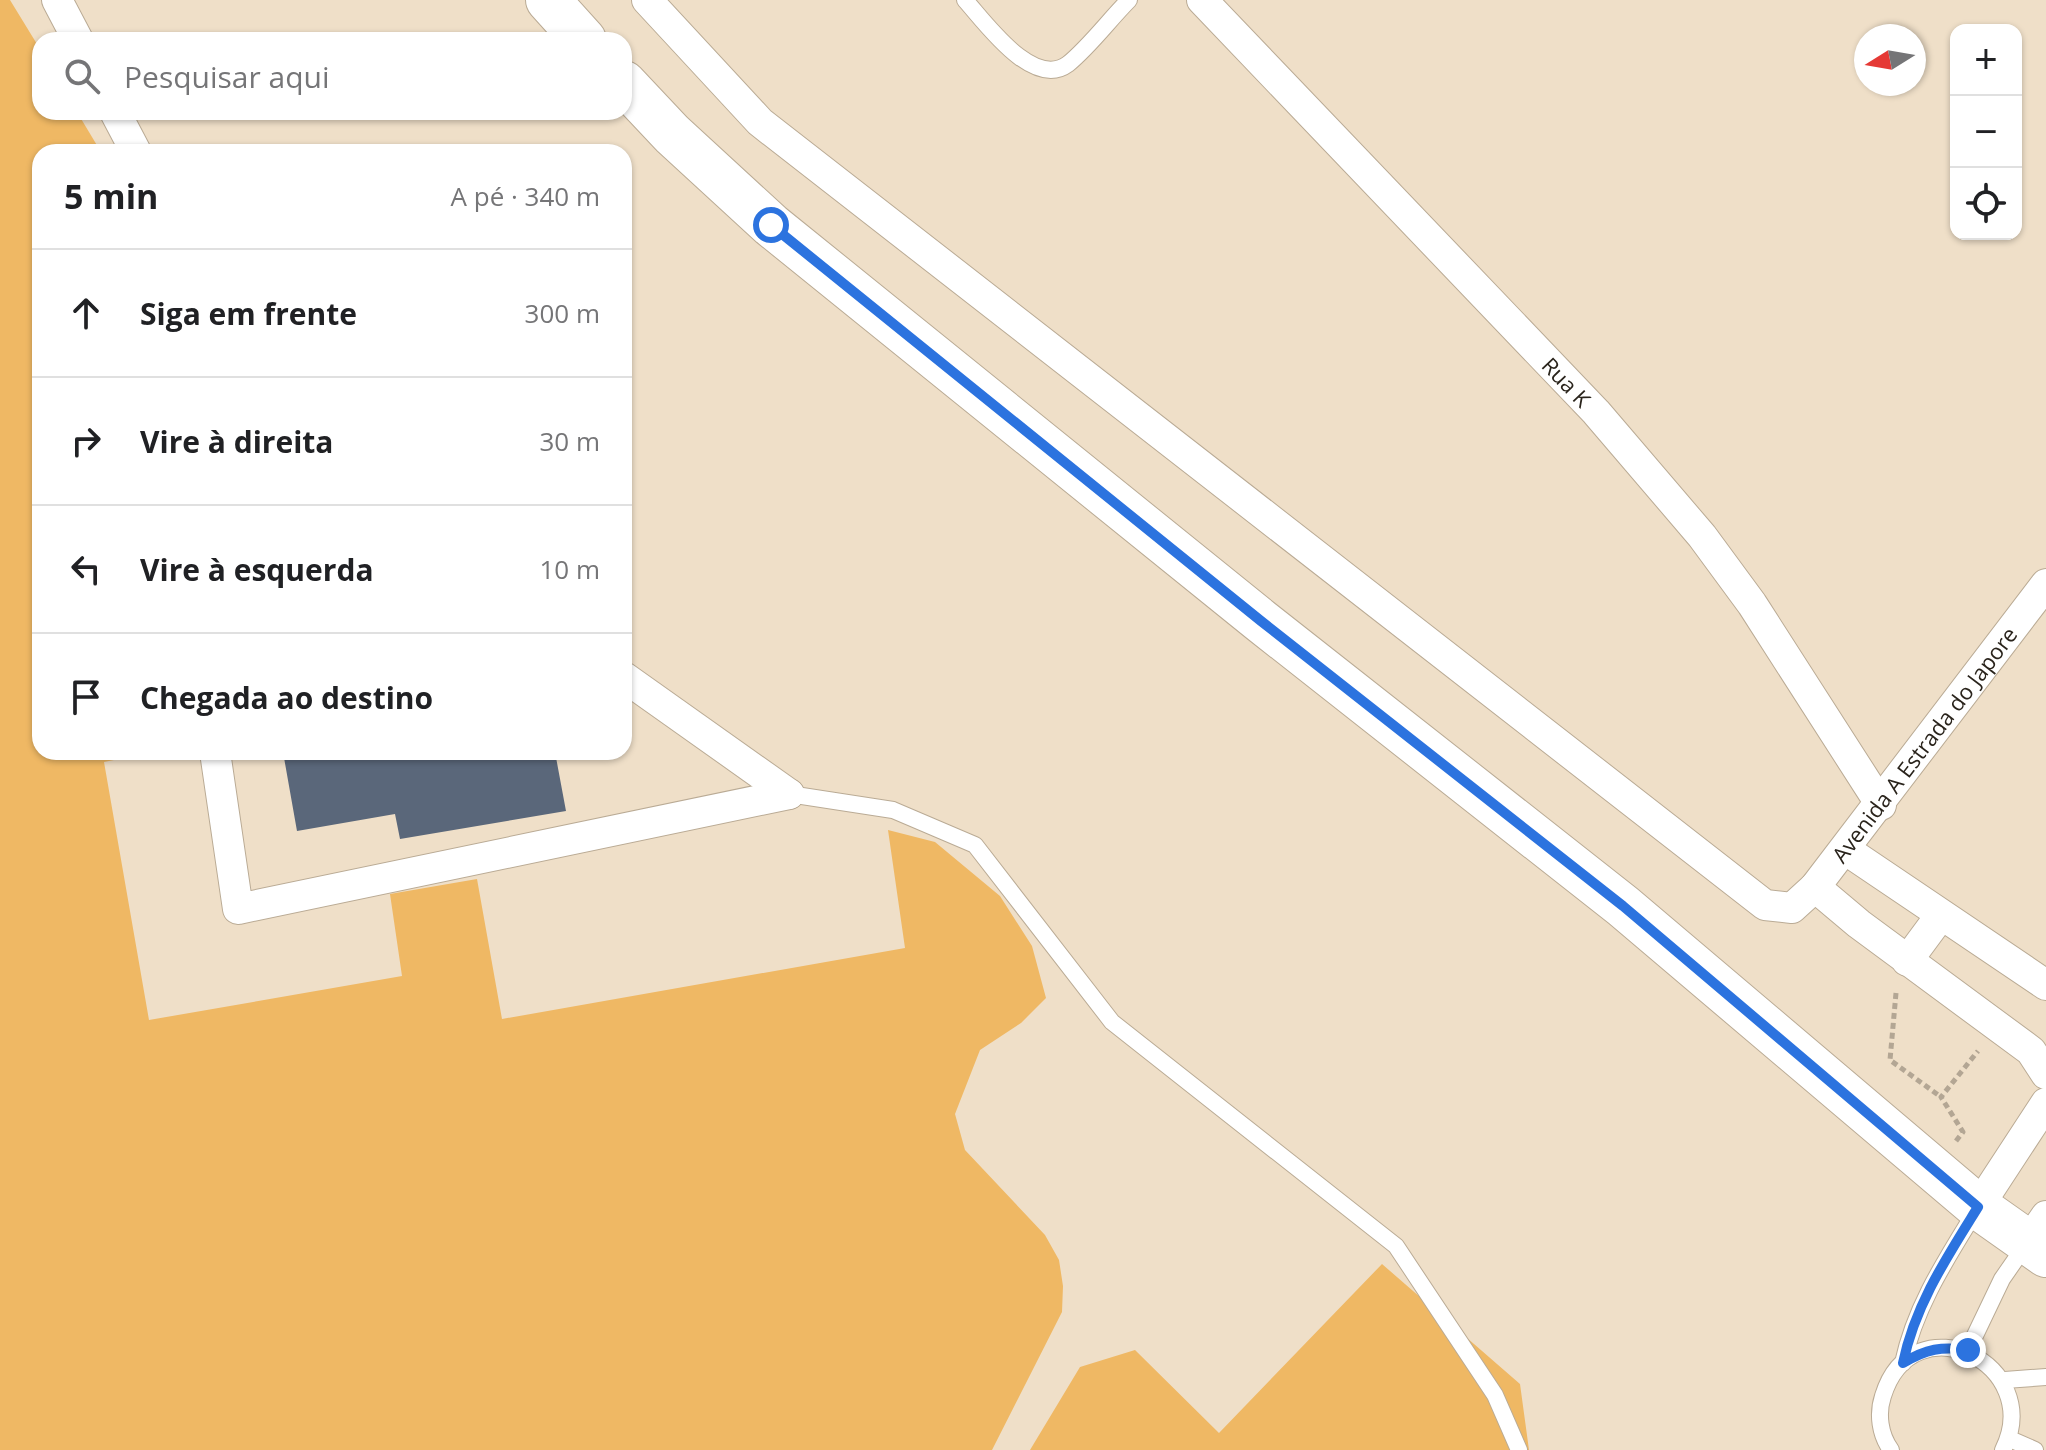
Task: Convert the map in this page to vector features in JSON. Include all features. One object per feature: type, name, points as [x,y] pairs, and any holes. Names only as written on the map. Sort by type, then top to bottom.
[{"type":"main road","points":[[548,0],[577,32]]},
{"type":"main road","points":[[632,92],[672,134],[771,225],[1261,621],[1623,906],[1978,1207],[2040,1238]]},
{"type":"street","points":[[57,0],[74,32]]},
{"type":"street","points":[[647,0],[760,122],[1765,905],[1780,909],[1808,895],[1907,961],[2039,1063]]},
{"type":"street","name":"Rua K","points":[[1202,0],[1576,390],[1702,536],[1752,604],[1881,805]]},
{"type":"street","points":[[119,120],[132,144]]},
{"type":"street","name":"Avenida A Estrada do Japore","points":[[1808,895],[1881,805],[2046,584]]},
{"type":"street","points":[[632,683],[789,794]]},
{"type":"street","points":[[216,760],[238,909],[789,794]]},
{"type":"street","points":[[1846,850],[2046,985]]},
{"type":"street","points":[[1907,961],[1941,915]]},
{"type":"street","points":[[1978,1207],[2046,1103]]},
{"type":"lane","points":[[965,0],[1021,62],[1047,69],[1066,66],[1129,0]]},
{"type":"lane","points":[[789,794],[893,810],[975,845],[1112,1022],[1396,1246],[1495,1395],[1519,1450]]},
{"type":"lane","points":[[1903,1363],[1910,1331],[1928,1291],[1978,1207]]},
{"type":"lane","points":[[1968,1350],[2002,1279],[2040,1238]]},
{"type":"lane","points":[[1891,1450],[1880,1423],[1881,1401],[1889,1380],[1903,1363],[1923,1351],[1945,1347],[1968,1350],[1990,1362],[2005,1380],[2013,1399],[2014,1420],[2006,1445],[2035,1450]]},
{"type":"lane","points":[[2005,1380],[2046,1377]]},
{"type":"path","points":[[1907,1001],[1896,993],[1890,1060],[1941,1097],[1963,1132],[1937,1173]]},
{"type":"path","points":[[1941,1097],[1975,1050],[2009,1065],[2039,1063]]},
{"type":"shaded area","points":[[0,0],[10,0],[32,36],[32,120],[82,120],[96,144],[32,144],[32,760],[114,760],[104,762],[149,1020],[402,976],[390,894],[477,879],[502,1019],[905,948],[888,830],[935,842],[1000,896],[1032,946],[1046,998],[1021,1023],[980,1050],[955,1114],[965,1150],[1045,1235],[1059,1260],[1063,1286],[1062,1312],[992,1450],[0,1450]]},
{"type":"shaded area","points":[[1382,1264],[1520,1384],[1529,1450],[1030,1450],[1080,1367],[1135,1350],[1219,1433]]},
{"type":"building","points":[[284,760],[556,760],[566,811],[400,839],[395,814],[297,831]]},
{"type":"route","points":[[771,225],[1261,621],[1623,906],[1978,1207],[1928,1291],[1910,1331],[1903,1363],[1923,1351],[1945,1347],[1968,1350]]}]
